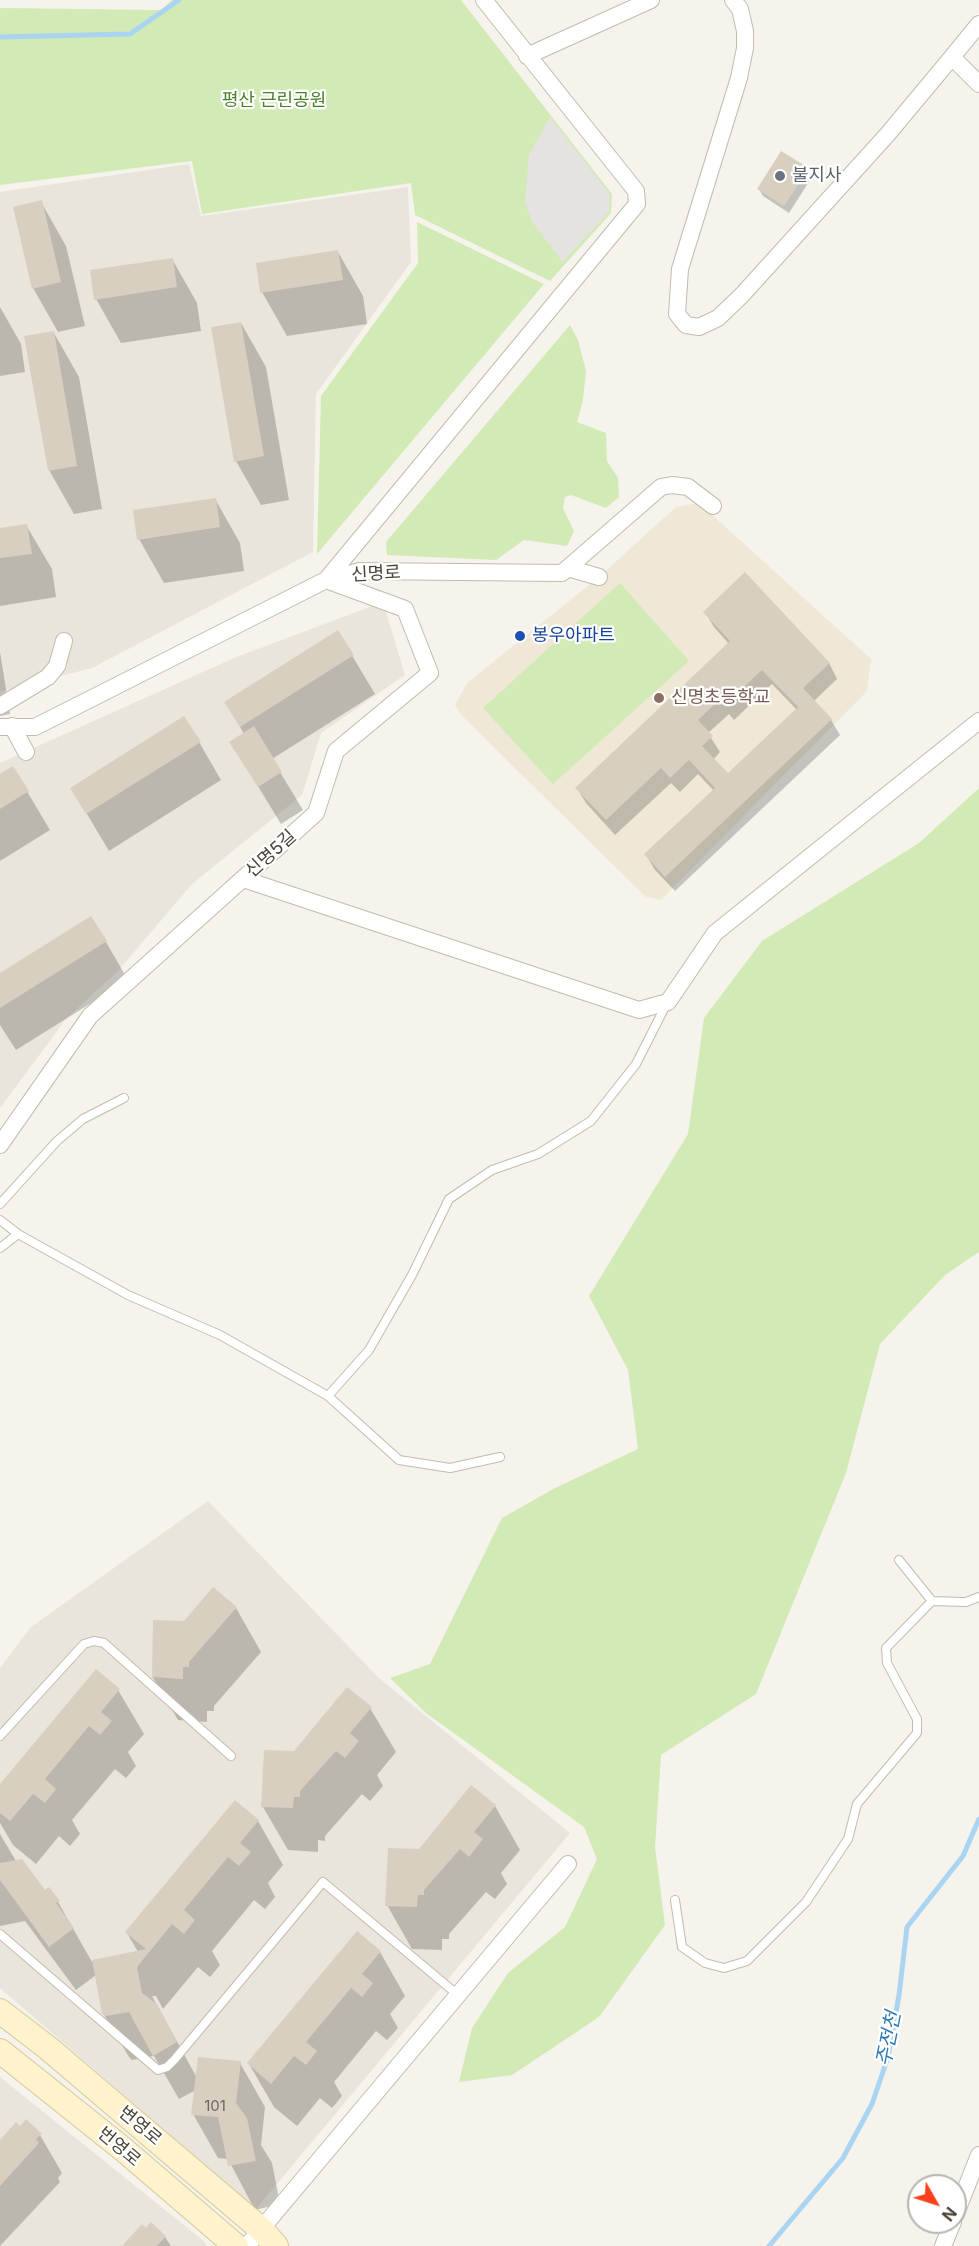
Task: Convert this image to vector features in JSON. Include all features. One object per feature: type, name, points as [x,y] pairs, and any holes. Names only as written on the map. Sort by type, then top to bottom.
[{"type":"main road","name":"변영로","points":[[0,2011],[48,2048],[262,2241]]},
{"type":"main road","name":"번영로","points":[[0,2050],[123,2149],[236,2246]]},
{"type":"street","points":[[326,580],[637,204],[636,191],[484,0]]},
{"type":"street","points":[[527,56],[651,0]]},
{"type":"street","points":[[733,0],[740,9],[746,48],[739,78],[680,269],[677,314],[686,325],[699,327],[718,318],[742,295],[887,135],[979,24]]},
{"type":"street","points":[[952,57],[979,84]]},
{"type":"street","points":[[568,568],[662,487],[672,485],[688,487],[713,506]]},
{"type":"street","points":[[568,568],[598,577]]},
{"type":"street","name":"신명로","points":[[6,727],[34,727],[326,580],[360,572],[562,573],[568,568]]},
{"type":"street","name":"신명5길","points":[[0,1145],[90,1016],[316,813],[336,751],[430,673],[405,609],[326,580]]},
{"type":"street","points":[[0,706],[48,677],[57,666],[64,641]]},
{"type":"street","points":[[243,879],[639,1010],[668,1002],[715,933],[979,721]]},
{"type":"street","points":[[6,727],[26,752]]},
{"type":"street","points":[[262,2241],[458,1995],[568,1864]]},
{"type":"street","points":[[967,2186],[979,2156]]},
{"type":"lane","points":[[328,1396],[369,1350],[412,1275],[449,1200],[492,1170],[538,1154],[591,1121],[636,1064],[668,1002]]},
{"type":"lane","points":[[0,1204],[57,1141],[82,1119],[124,1098]]},
{"type":"lane","points":[[0,1220],[18,1234],[128,1295],[220,1335],[328,1396],[399,1460],[450,1468],[500,1456]]},
{"type":"lane","points":[[0,1248],[18,1234]]},
{"type":"lane","points":[[899,1560],[932,1601]]},
{"type":"lane","points":[[675,1900],[682,1947],[705,1963],[724,1968],[747,1961],[806,1902],[848,1839],[856,1804],[917,1732],[917,1719],[887,1663],[886,1648],[932,1601],[966,1602],[979,1597]]},
{"type":"lane","points":[[0,1736],[84,1644],[94,1641],[104,1644],[231,1756]]},
{"type":"lane","points":[[0,1934],[158,2070],[167,2067],[175,2058],[322,1881],[458,1995]]},
{"type":"shaded area","points":[[550,117],[610,194],[609,212],[563,262],[532,222],[525,201],[529,155]]},
{"type":"shaded area","points":[[189,164],[201,216],[408,187],[411,262],[316,394],[313,552],[92,668],[0,692],[0,192]]},
{"type":"shaded area","name":"신명초등학교","points":[[699,503],[871,659],[867,691],[661,900],[646,897],[464,718],[455,705],[467,683],[599,577],[676,507]]},
{"type":"shaded area","points":[[383,602],[405,675],[321,733],[302,795],[192,884],[118,971],[66,1019],[0,1108],[0,763],[234,658]]},
{"type":"shaded area","points":[[208,1501],[379,1678],[570,1833],[256,2209],[0,1988],[0,1668],[31,1627]]},
{"type":"shaded area","points":[[0,2077],[205,2242],[206,2246],[0,2246]]},
{"type":"green space","name":"평산 근린공원","points":[[172,0],[461,0],[612,194],[611,213],[550,281],[415,215],[411,183],[202,214],[192,161],[0,185],[0,8],[161,10]]},
{"type":"green space","points":[[417,222],[544,284],[317,554],[321,396],[418,263]]},
{"type":"green space","points":[[570,325],[578,340],[586,371],[583,400],[577,422],[606,433],[607,461],[618,478],[619,497],[606,508],[571,495],[565,497],[563,508],[574,531],[567,546],[524,540],[496,560],[387,555],[386,542]]},
{"type":"green space","points":[[620,583],[689,661],[553,784],[483,708]]},
{"type":"green space","points":[[979,788],[979,1252],[945,1275],[880,1344],[846,1473],[756,1694],[661,1755],[655,1847],[665,1925],[599,2017],[512,2075],[459,2082],[472,2028],[508,1973],[565,1927],[597,1859],[584,1827],[426,1713],[390,1678],[430,1664],[502,1518],[555,1488],[638,1449],[628,1370],[589,1296],[688,1134],[704,1018],[762,941],[919,843]]},
{"type":"building","points":[[781,151],[809,168],[784,206],[757,189]]},
{"type":"building","points":[[42,200],[61,282],[32,289],[13,207]]},
{"type":"building","points":[[338,250],[343,280],[260,293],[256,263]]},
{"type":"building","points":[[173,258],[177,287],[94,300],[90,270]]},
{"type":"building","points":[[241,322],[264,456],[234,462],[211,327]]},
{"type":"building","points":[[54,331],[77,466],[48,471],[24,336]]},
{"type":"building","points":[[216,498],[220,527],[137,540],[133,510]]},
{"type":"building","points":[[27,524],[32,554],[0,558],[0,528]]},
{"type":"building","points":[[745,572],[830,663],[803,688],[832,719],[665,877],[644,854],[715,788],[689,760],[670,778],[661,768],[606,820],[575,788],[730,641],[703,612]],"holes":[[[762,670],[798,707],[728,773],[702,746],[713,736],[698,720],[719,700],[724,705]]]},
{"type":"building","points":[[338,630],[354,655],[240,727],[224,702]]},
{"type":"building","points":[[184,716],[201,742],[86,814],[70,788]]},
{"type":"building","points":[[254,726],[282,772],[258,787],[229,742]]},
{"type":"building","points":[[13,766],[29,791],[0,809],[0,774]]},
{"type":"building","points":[[91,916],[107,941],[0,1008],[0,973]]},
{"type":"building","points":[[213,1587],[237,1607],[189,1662],[189,1667],[183,1667],[183,1679],[152,1677],[153,1620],[184,1621]]},
{"type":"building","points":[[96,1669],[120,1689],[101,1712],[112,1721],[100,1735],[89,1726],[45,1779],[56,1789],[45,1803],[33,1794],[10,1821],[0,1813],[0,1784]]},
{"type":"building","points":[[347,1687],[372,1707],[350,1733],[359,1741],[345,1758],[336,1751],[300,1791],[300,1797],[294,1797],[293,1808],[261,1807],[264,1750],[294,1751]]},
{"type":"building","points":[[471,1785],[496,1805],[474,1832],[483,1839],[469,1857],[460,1849],[424,1890],[424,1895],[418,1895],[417,1907],[385,1906],[388,1848],[419,1849]]},
{"type":"building","points":[[235,1800],[259,1820],[240,1843],[251,1852],[239,1866],[228,1857],[184,1910],[195,1920],[184,1934],[172,1924],[137,1967],[142,1993],[157,2004],[177,2042],[153,2056],[129,2012],[106,2016],[102,2013],[92,1960],[146,1949],[125,1932]]},
{"type":"building","points":[[22,1859],[45,1890],[49,1887],[60,1901],[56,1903],[74,1928],[49,1947],[0,1880],[0,1863]]},
{"type":"building","points":[[357,1931],[381,1951],[362,1974],[373,1983],[362,1997],[351,1988],[306,2042],[317,2051],[306,2065],[294,2056],[271,2084],[247,2063]]},
{"type":"building","points":[[198,2057],[241,2061],[236,2103],[247,2118],[256,2161],[228,2166],[218,2117],[191,2115]]},
{"type":"building","points":[[26,2119],[42,2134],[36,2139],[39,2143],[0,2186],[0,2140],[16,2122],[20,2126]]},
{"type":"building","points":[[151,2222],[166,2236],[157,2246],[122,2246],[142,2224],[146,2228]]},
{"type":"waterway","points":[[0,37],[130,34],[179,0]]},
{"type":"waterway","name":"주전천","points":[[769,2246],[843,2158],[872,2104],[888,2057],[899,1995],[907,1927],[963,1856],[979,1819]]},
{"type":"place","name":"불지사","points":[[780,176]]},
{"type":"place","name":"봉우아파트","points":[[520,636]]},
{"type":"place","name":"신명초등학교","points":[[659,698]]}]
